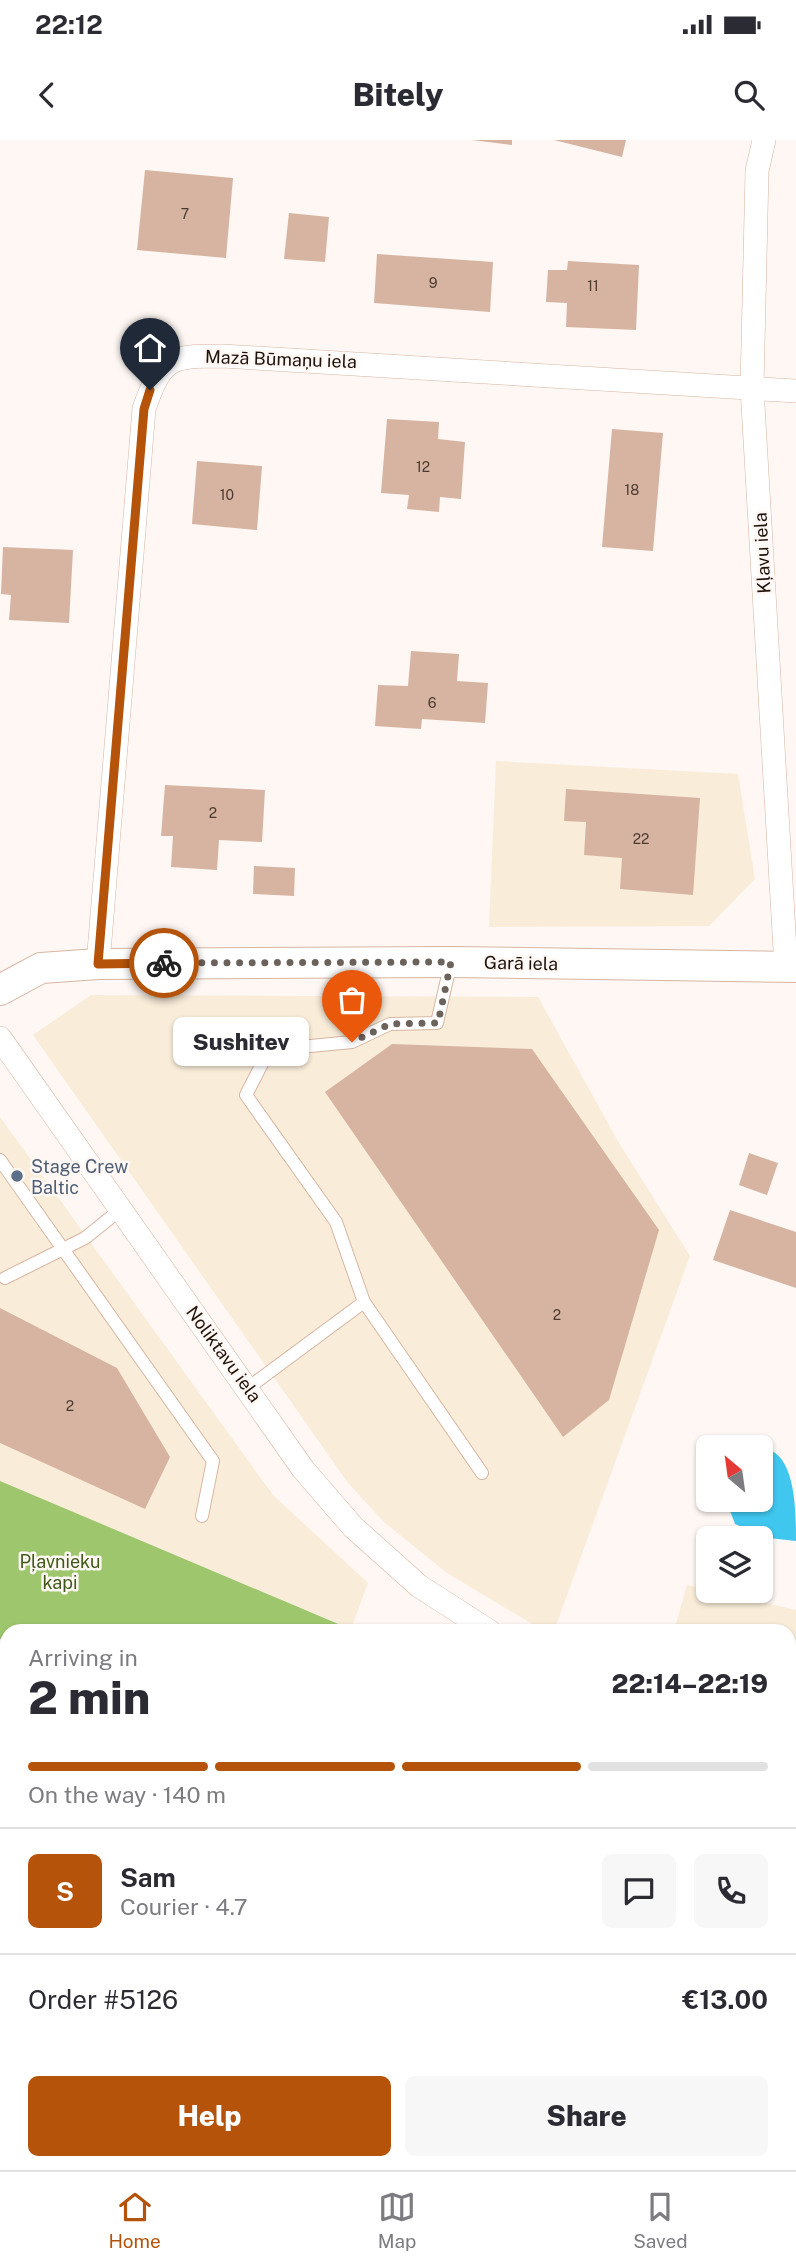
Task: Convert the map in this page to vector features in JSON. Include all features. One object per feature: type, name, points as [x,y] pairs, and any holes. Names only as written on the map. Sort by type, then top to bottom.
[{"type":"street","name":"Kļavu iela","points":[[764,140],[757,171],[752,388],[791,967]]},
{"type":"street","name":"Mazā Būmaņu iela","points":[[98,964],[144,409],[160,371],[181,356],[223,356],[796,391]]},
{"type":"street","name":"Garā iela","points":[[0,990],[41,968],[98,964],[451,962],[791,967]]},
{"type":"street","name":"Noliktavu iela","points":[[0,1038],[303,1469],[353,1527],[419,1586],[478,1624]]},
{"type":"lane","points":[[451,962],[438,1023],[390,1024],[352,1042],[269,1050],[246,1095],[335,1222],[364,1302],[482,1473]]},
{"type":"lane","points":[[0,1160],[213,1461],[202,1516]]},
{"type":"lane","points":[[5,1278],[85,1238],[120,1210]]},
{"type":"lane","points":[[248,1388],[364,1302]]},
{"type":"shaded area","points":[[496,761],[738,774],[755,879],[709,926],[489,927]]},
{"type":"shaded area","points":[[91,995],[538,997],[619,1143],[690,1256],[557,1624],[532,1624],[447,1573],[384,1522],[348,1483],[33,1035]]},
{"type":"shaded area","points":[[0,1117],[273,1495],[368,1583],[353,1624],[339,1624],[0,1481]]},
{"type":"shaded area","points":[[687,1585],[696,1587],[696,1603],[765,1603],[796,1610],[796,1624],[676,1624]]},
{"type":"green space","name":"Pļavnieku kapi","points":[[0,1481],[338,1624],[0,1624]]},
{"type":"water","points":[[774,1452],[781,1459],[792,1484],[796,1541],[773,1538],[773,1526],[735,1524],[730,1512],[774,1512]]},
{"type":"building","points":[[472,140],[512,140],[512,145]]},
{"type":"building","points":[[554,140],[626,140],[622,157]]},
{"type":"building","points":[[145,170],[233,178],[226,258],[137,250]]},
{"type":"building","points":[[289,213],[329,217],[325,262],[284,259]]},
{"type":"building","points":[[377,254],[493,262],[490,312],[374,303]]},
{"type":"building","points":[[568,261],[639,265],[636,330],[566,327],[567,303],[546,302],[548,270],[567,270]]},
{"type":"building","points":[[387,419],[439,422],[438,439],[465,442],[461,499],[440,497],[439,512],[407,509],[409,495],[381,493]]},
{"type":"building","points":[[612,429],[663,433],[653,551],[602,547]]},
{"type":"building","points":[[197,461],[262,466],[257,530],[192,524]]},
{"type":"building","points":[[3,547],[73,550],[69,623],[9,620],[11,595],[1,594]]},
{"type":"building","points":[[411,651],[459,654],[457,681],[488,683],[485,723],[422,719],[421,729],[375,726],[378,685],[408,686]]},
{"type":"building","points":[[165,785],[265,790],[262,842],[219,840],[217,870],[171,867],[173,836],[161,836]]},
{"type":"building","points":[[566,789],[700,798],[693,895],[620,889],[622,858],[584,855],[586,822],[564,821]]},
{"type":"building","points":[[254,866],[295,868],[294,896],[253,894]]},
{"type":"building","points":[[392,1044],[532,1049],[659,1230],[609,1400],[563,1437],[325,1092]]},
{"type":"building","points":[[749,1153],[778,1163],[767,1195],[739,1185]]},
{"type":"building","points":[[730,1210],[796,1232],[796,1288],[713,1260]]},
{"type":"building","points":[[0,1308],[117,1368],[170,1457],[145,1509],[0,1443]]},
{"type":"way so far","points":[[164,963],[451,962],[438,1023],[390,1024],[352,1042]]},
{"type":"place","name":"Sushitev","points":[[352,1042]]},
{"type":"place","name":"Stage Crew Baltic","points":[[17,1176]]},
{"type":"route","points":[[150,390],[144,409],[98,964],[164,963]]}]
